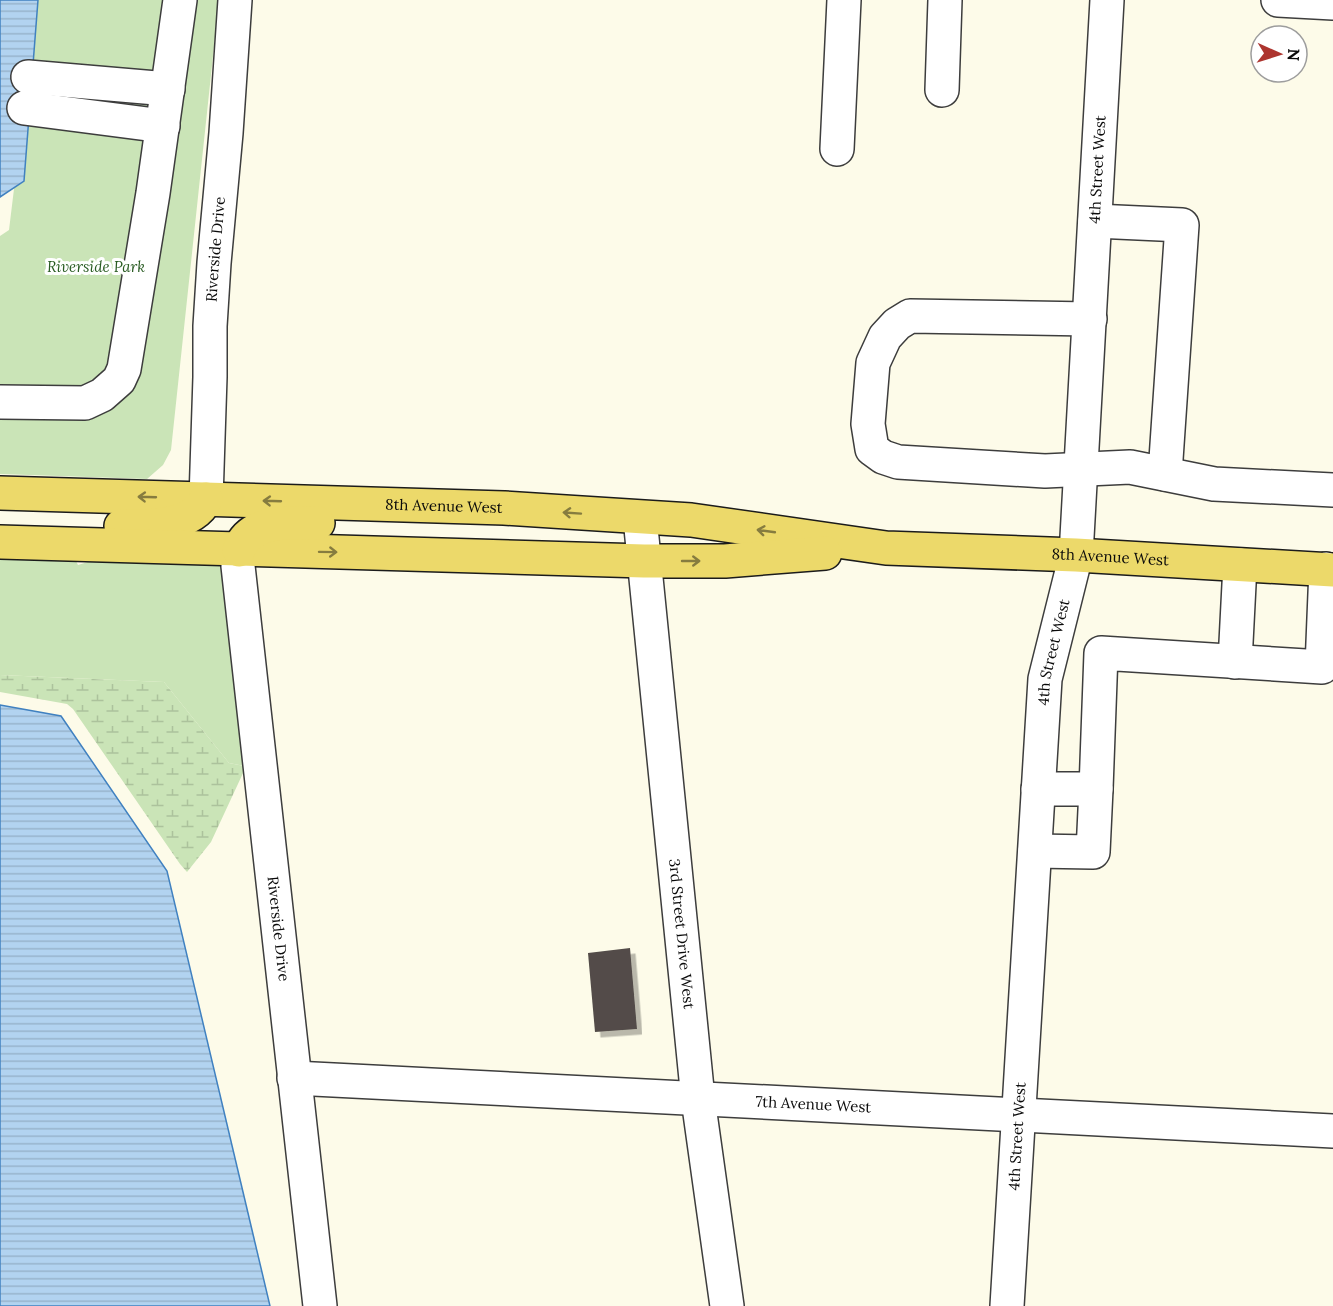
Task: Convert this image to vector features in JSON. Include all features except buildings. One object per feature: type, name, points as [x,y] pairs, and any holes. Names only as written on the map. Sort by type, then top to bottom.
[{"type":"main road","name":"8th Avenue West","points":[[0,493],[504,508],[691,520],[886,548],[1076,555],[1329,570]]},
{"type":"main road","points":[[0,522],[155,526],[169,524],[190,514],[206,499]]},
{"type":"main road","points":[[238,550],[241,544],[256,531],[278,523],[407,525],[504,508]]},
{"type":"main road","name":"8th Avenue West","points":[[0,542],[644,561],[724,561],[886,548]]},
{"type":"street","points":[[0,402],[85,403],[102,395],[119,380],[124,369],[153,193],[180,0]]},
{"type":"street","name":"Riverside Drive","points":[[206,499],[210,326],[235,0]]},
{"type":"street","points":[[837,149],[843,0]]},
{"type":"street","points":[[942,90],[945,0]]},
{"type":"street","name":"4th Street West","points":[[1007,1306],[1045,679],[1076,555],[1107,0]]},
{"type":"street","points":[[1278,0],[1333,3]]},
{"type":"street","points":[[163,126],[26,93],[168,89]]},
{"type":"street","points":[[1095,221],[1182,225],[1165,474]]},
{"type":"street","points":[[1090,319],[910,316],[897,324],[885,337],[873,363],[868,424],[872,449],[883,457],[898,462],[1045,471],[1130,467],[1214,484],[1333,490]]},
{"type":"street","name":"3rd Street Drive West","points":[[640,518],[698,1099],[727,1306]]},
{"type":"street","name":"Riverside Drive","points":[[238,550],[239,578],[320,1306]]},
{"type":"street","points":[[1235,662],[1240,565]]},
{"type":"street","points":[[1035,851],[1093,852],[1101,653],[1322,667],[1329,570]]},
{"type":"street","points":[[1038,789],[1096,789]]},
{"type":"street","name":"7th Avenue West","points":[[294,1078],[1333,1131]]},
{"type":"green space","name":"Riverside Park","points":[[37,0],[219,0],[171,450],[163,465],[147,479],[0,474],[0,236],[9,230]]},
{"type":"green space","points":[[0,559],[76,561],[78,565],[91,561],[222,565],[244,766],[229,763],[164,682],[0,675]]},
{"type":"green space","points":[[0,675],[164,682],[229,763],[244,766],[244,771],[211,842],[187,872],[73,709],[67,704],[0,692]]},
{"type":"water","points":[[0,0],[38,0],[24,181],[0,197]]},
{"type":"water","points":[[0,705],[61,716],[167,871],[270,1306],[0,1306]]}]
